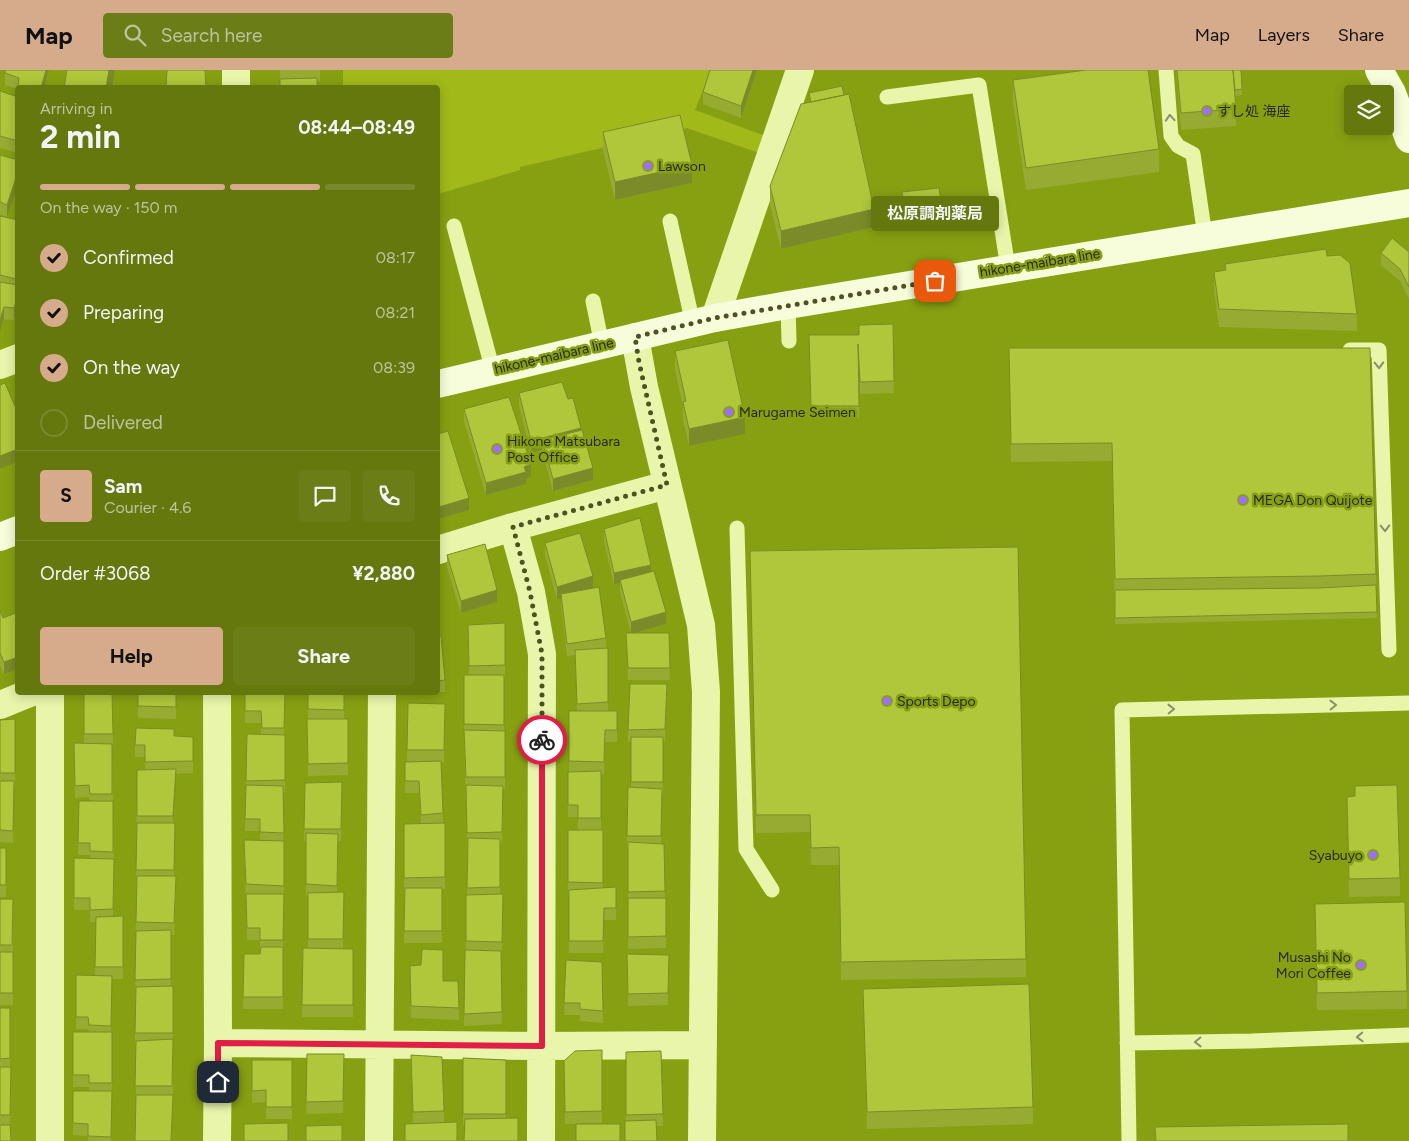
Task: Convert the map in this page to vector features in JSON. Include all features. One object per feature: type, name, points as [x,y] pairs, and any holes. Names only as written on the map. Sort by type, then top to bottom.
[{"type":"main road","points":[[1379,70],[1392,93],[1409,140]]},
{"type":"main road","name":"hikone-maibara line","points":[[440,384],[704,321],[788,305],[1409,203]]},
{"type":"main road","points":[[0,537],[15,531]]},
{"type":"street","points":[[236,70],[236,85]]},
{"type":"street","points":[[704,321],[800,70]]},
{"type":"street","points":[[635,337],[667,485],[701,625],[706,692],[701,1045],[702,1141]]},
{"type":"street","points":[[0,365],[15,359]]},
{"type":"street","points":[[440,549],[513,527],[667,485]]},
{"type":"street","points":[[513,527],[530,592],[542,654],[541,1141]]},
{"type":"street","points":[[0,705],[25,695]]},
{"type":"street","points":[[50,695],[50,1141]]},
{"type":"street","points":[[216,695],[217,1141]]},
{"type":"street","points":[[379,1141],[378,1045],[382,695]]},
{"type":"street","points":[[218,1043],[542,1046],[701,1045]]},
{"type":"lane","points":[[1166,70],[1171,136],[1178,146],[1194,154],[1204,236]]},
{"type":"lane","points":[[887,97],[979,85],[1008,268]]},
{"type":"lane","points":[[670,221],[704,321]]},
{"type":"lane","points":[[454,226],[493,371]]},
{"type":"lane","points":[[593,301],[602,345]]},
{"type":"lane","points":[[788,305],[789,341]]},
{"type":"lane","points":[[1340,350],[1379,350],[1389,650]]},
{"type":"lane","points":[[737,528],[746,849],[772,890]]},
{"type":"lane","points":[[1129,1141],[1122,710],[1409,703]]},
{"type":"lane","points":[[1127,1043],[1252,1041],[1409,1035]]},
{"type":"green space","points":[[343,70],[711,70],[695,110],[771,138],[762,154],[687,128],[520,167],[520,170],[440,193],[440,85],[343,85]]},
{"type":"building","points":[[5,70],[46,70],[42,85],[18,85],[19,78],[5,73]]},
{"type":"building","points":[[67,70],[109,70],[106,85],[64,85]]},
{"type":"building","points":[[167,70],[205,70],[206,85],[166,85]]},
{"type":"building","points":[[710,70],[753,70],[741,106],[703,92]]},
{"type":"building","points":[[1086,70],[1148,70],[1159,149],[1026,168],[1013,80]]},
{"type":"building","name":"すし処 海座","points":[[1177,70],[1233,70],[1236,109],[1181,113]]},
{"type":"building","points":[[1233,70],[1241,70],[1242,89],[1235,90]]},
{"type":"building","points":[[317,78],[317,85],[280,85],[280,79]]},
{"type":"building","points":[[842,86],[844,95],[811,102],[809,93]]},
{"type":"building","points":[[0,91],[15,96],[15,140],[0,136]]},
{"type":"building","points":[[849,94],[874,209],[781,231],[770,186],[801,104]]},
{"type":"building","name":"Lawson","points":[[680,115],[692,165],[615,182],[603,132]]},
{"type":"building","points":[[0,155],[15,159],[15,181],[7,205],[0,202]]},
{"type":"building","points":[[939,188],[942,209],[905,213],[902,192]]},
{"type":"building","points":[[0,216],[15,219],[15,279],[0,275]]},
{"type":"building","points":[[1392,238],[1409,252],[1409,287],[1400,269],[1381,253]]},
{"type":"building","points":[[1326,249],[1327,256],[1340,255],[1350,263],[1357,314],[1219,309],[1214,272],[1226,270],[1225,264]]},
{"type":"building","points":[[0,282],[15,284],[14,308],[4,307],[0,320]]},
{"type":"building","points":[[893,324],[894,381],[860,382],[858,344],[859,406],[811,406],[809,335],[859,335],[859,325]]},
{"type":"building","points":[[728,340],[745,417],[689,429],[683,402],[686,401],[675,351]]},
{"type":"building","name":"MEGA Don Quijote","points":[[1009,348],[1370,348],[1376,574],[1115,579],[1112,443],[1011,444]]},
{"type":"building","points":[[562,382],[568,399],[573,398],[581,428],[531,441],[519,393]]},
{"type":"building","points":[[5,383],[15,406],[15,450],[0,456],[0,385]]},
{"type":"building","name":"Hikone Matsubara Post Office","points":[[509,397],[531,464],[524,467],[526,472],[486,483],[464,409]]},
{"type":"building","points":[[582,430],[593,468],[553,479],[542,440]]},
{"type":"building","points":[[448,431],[469,498],[440,507],[440,433]]},
{"type":"building","points":[[640,518],[651,565],[614,573],[604,529]]},
{"type":"building","points":[[580,533],[593,576],[557,587],[545,543]]},
{"type":"building","points":[[485,544],[497,590],[461,601],[447,555]]},
{"type":"building","name":"Sports Depo","points":[[1018,547],[1026,959],[841,962],[839,847],[811,848],[810,815],[756,815],[750,551]]},
{"type":"building","points":[[654,571],[666,612],[631,622],[620,580]]},
{"type":"building","points":[[1376,585],[1377,612],[1115,618],[1115,590],[1319,588]]},
{"type":"building","points":[[599,587],[606,638],[567,644],[561,594]]},
{"type":"building","points":[[0,610],[3,618],[15,613],[15,658],[4,662],[0,653]]},
{"type":"building","points":[[505,623],[505,665],[469,666],[468,625]]},
{"type":"building","points":[[626,633],[669,633],[670,668],[628,668]]},
{"type":"building","points":[[440,636],[441,636],[445,680],[440,681]]},
{"type":"building","points":[[608,648],[608,702],[577,704],[575,650]]},
{"type":"building","points":[[464,675],[504,675],[504,725],[464,724]]},
{"type":"building","points":[[630,684],[667,684],[665,729],[628,730]]},
{"type":"building","points":[[84,695],[112,695],[113,734],[84,734]]},
{"type":"building","points":[[138,695],[176,695],[176,707],[138,706]]},
{"type":"building","points":[[245,695],[285,695],[284,728],[262,728],[261,711],[245,711]]},
{"type":"building","points":[[308,695],[344,695],[344,710],[308,709]]},
{"type":"building","points":[[408,703],[445,704],[444,750],[407,750]]},
{"type":"building","points":[[569,711],[617,711],[617,730],[605,730],[604,762],[569,761]]},
{"type":"building","points":[[15,719],[15,773],[0,773],[0,720]]},
{"type":"building","points":[[307,719],[348,719],[348,763],[308,764]]},
{"type":"building","points":[[136,728],[174,729],[174,736],[193,737],[193,761],[145,762],[145,745],[135,745]]},
{"type":"building","points":[[464,730],[505,731],[505,777],[466,777]]},
{"type":"building","points":[[247,734],[285,735],[285,780],[246,781]]},
{"type":"building","points":[[631,737],[663,737],[663,782],[631,782]]},
{"type":"building","points":[[74,743],[112,744],[112,794],[90,794],[89,785],[75,786]]},
{"type":"building","points":[[441,761],[443,813],[421,815],[419,781],[405,781],[405,762]]},
{"type":"building","points":[[176,769],[173,816],[137,816],[137,770]]},
{"type":"building","points":[[601,771],[601,818],[578,818],[578,805],[568,805],[568,772]]},
{"type":"building","points":[[0,781],[14,781],[13,831],[0,830]]},
{"type":"building","points":[[342,782],[341,829],[304,829],[305,783]]},
{"type":"building","points":[[246,785],[283,786],[284,833],[260,832],[260,819],[245,819]]},
{"type":"building","points":[[466,785],[503,786],[502,832],[467,833]]},
{"type":"building","name":"Syabuyo","points":[[1397,785],[1400,878],[1349,879],[1347,797],[1355,796],[1355,786]]},
{"type":"building","points":[[628,787],[662,789],[661,836],[627,836]]},
{"type":"building","points":[[79,801],[113,801],[113,852],[90,851],[90,843],[78,843]]},
{"type":"building","points":[[137,823],[175,823],[174,870],[136,870]]},
{"type":"building","points":[[445,823],[445,877],[404,878],[404,824]]},
{"type":"building","points":[[568,830],[603,830],[603,883],[568,882]]},
{"type":"building","points":[[306,833],[338,834],[337,886],[306,884]]},
{"type":"building","points":[[468,838],[500,839],[500,887],[467,888]]},
{"type":"building","points":[[244,840],[284,841],[284,886],[246,884]]},
{"type":"building","points":[[628,842],[664,844],[665,891],[628,892]]},
{"type":"building","points":[[0,848],[6,848],[6,885],[0,885]]},
{"type":"building","points":[[74,858],[114,859],[113,909],[90,910],[90,898],[74,898]]},
{"type":"building","points":[[137,876],[176,876],[174,923],[136,922]]},
{"type":"building","points":[[616,887],[616,908],[604,908],[603,941],[569,941],[569,890]]},
{"type":"building","points":[[405,888],[442,888],[442,931],[404,931]]},
{"type":"building","points":[[344,892],[343,939],[308,939],[308,893]]},
{"type":"building","points":[[246,894],[284,894],[283,940],[260,940],[260,928],[247,928]]},
{"type":"building","points":[[503,894],[502,942],[466,941],[466,895]]},
{"type":"building","points":[[628,898],[666,898],[666,936],[628,937]]},
{"type":"building","points":[[0,899],[13,899],[12,945],[0,945]]},
{"type":"building","name":"Musashi No Mori Coffee","points":[[1405,902],[1407,991],[1317,993],[1315,904]]},
{"type":"building","points":[[123,916],[123,967],[95,967],[96,917]]},
{"type":"building","points":[[171,930],[171,979],[135,980],[136,931]]},
{"type":"building","points":[[261,947],[283,947],[283,997],[243,997],[244,954],[260,954]]},
{"type":"building","points":[[303,948],[353,949],[353,1005],[302,1005]]},
{"type":"building","points":[[422,949],[443,950],[443,981],[458,981],[459,1008],[411,1006],[410,966],[421,965]]},
{"type":"building","points":[[465,950],[501,951],[502,1012],[464,1014]]},
{"type":"building","points":[[0,952],[13,952],[13,993],[0,993]]},
{"type":"building","points":[[627,954],[669,955],[668,993],[628,994]]},
{"type":"building","points":[[566,960],[602,962],[603,1011],[580,1009],[580,1003],[564,1003]]},
{"type":"building","points":[[76,975],[112,976],[111,1026],[89,1025],[88,1017],[76,1017]]},
{"type":"building","points":[[1029,984],[1033,1107],[867,1112],[863,989]]},
{"type":"building","points":[[173,986],[173,1033],[135,1033],[136,987]]},
{"type":"building","points":[[0,1008],[10,1008],[10,1058],[0,1059]]},
{"type":"building","points":[[73,1032],[112,1032],[112,1083],[89,1083],[89,1075],[73,1075]]},
{"type":"building","points":[[173,1039],[172,1086],[135,1086],[136,1041]]},
{"type":"building","points":[[602,1050],[602,1111],[565,1112],[564,1061],[575,1051]]},
{"type":"building","points":[[661,1051],[663,1114],[626,1115],[626,1052]]},
{"type":"building","points":[[307,1054],[344,1054],[343,1101],[306,1102]]},
{"type":"building","points":[[411,1055],[442,1057],[444,1111],[413,1112]]},
{"type":"building","points":[[463,1058],[506,1060],[506,1114],[463,1114]]},
{"type":"building","points":[[252,1060],[292,1060],[292,1107],[266,1107],[266,1090],[252,1091]]},
{"type":"building","points":[[0,1067],[11,1067],[10,1115],[0,1115]]},
{"type":"building","points":[[73,1091],[112,1091],[111,1137],[88,1136],[88,1124],[73,1123]]},
{"type":"building","points":[[136,1095],[173,1095],[171,1141],[135,1141]]},
{"type":"building","points":[[518,1118],[518,1141],[464,1141],[465,1119]]},
{"type":"building","points":[[656,1120],[657,1141],[625,1141],[625,1121]]},
{"type":"building","points":[[457,1122],[457,1141],[405,1141],[405,1124]]},
{"type":"building","points":[[288,1123],[288,1141],[244,1141],[244,1124]]},
{"type":"building","points":[[576,1124],[620,1124],[620,1141],[576,1141]]},
{"type":"building","points":[[1348,1124],[1348,1141],[1156,1141],[1155,1127]]},
{"type":"building","points":[[0,1125],[10,1125],[11,1141],[0,1141]]},
{"type":"building","points":[[342,1125],[342,1141],[306,1141],[306,1126]]},
{"type":"way so far","points":[[542,740],[542,654],[530,592],[513,527],[667,485],[635,337],[715,318],[935,281]]},
{"type":"place","name":"すし処 海座","points":[[1207,111]]},
{"type":"place","name":"Lawson","points":[[648,166]]},
{"type":"place","name":"松原調剤薬局","points":[[935,281]]},
{"type":"place","name":"Marugame Seimen","points":[[729,412]]},
{"type":"place","name":"Hikone Matsubara Post Office","points":[[497,449]]},
{"type":"place","name":"MEGA Don Quijote","points":[[1243,500]]},
{"type":"place","name":"Sports Depo","points":[[887,701]]},
{"type":"place","name":"Syabuyo","points":[[1373,855]]},
{"type":"place","name":"Musashi No Mori Coffee","points":[[1361,965]]},
{"type":"route","points":[[218,1082],[218,1043],[542,1046],[542,740]]}]
